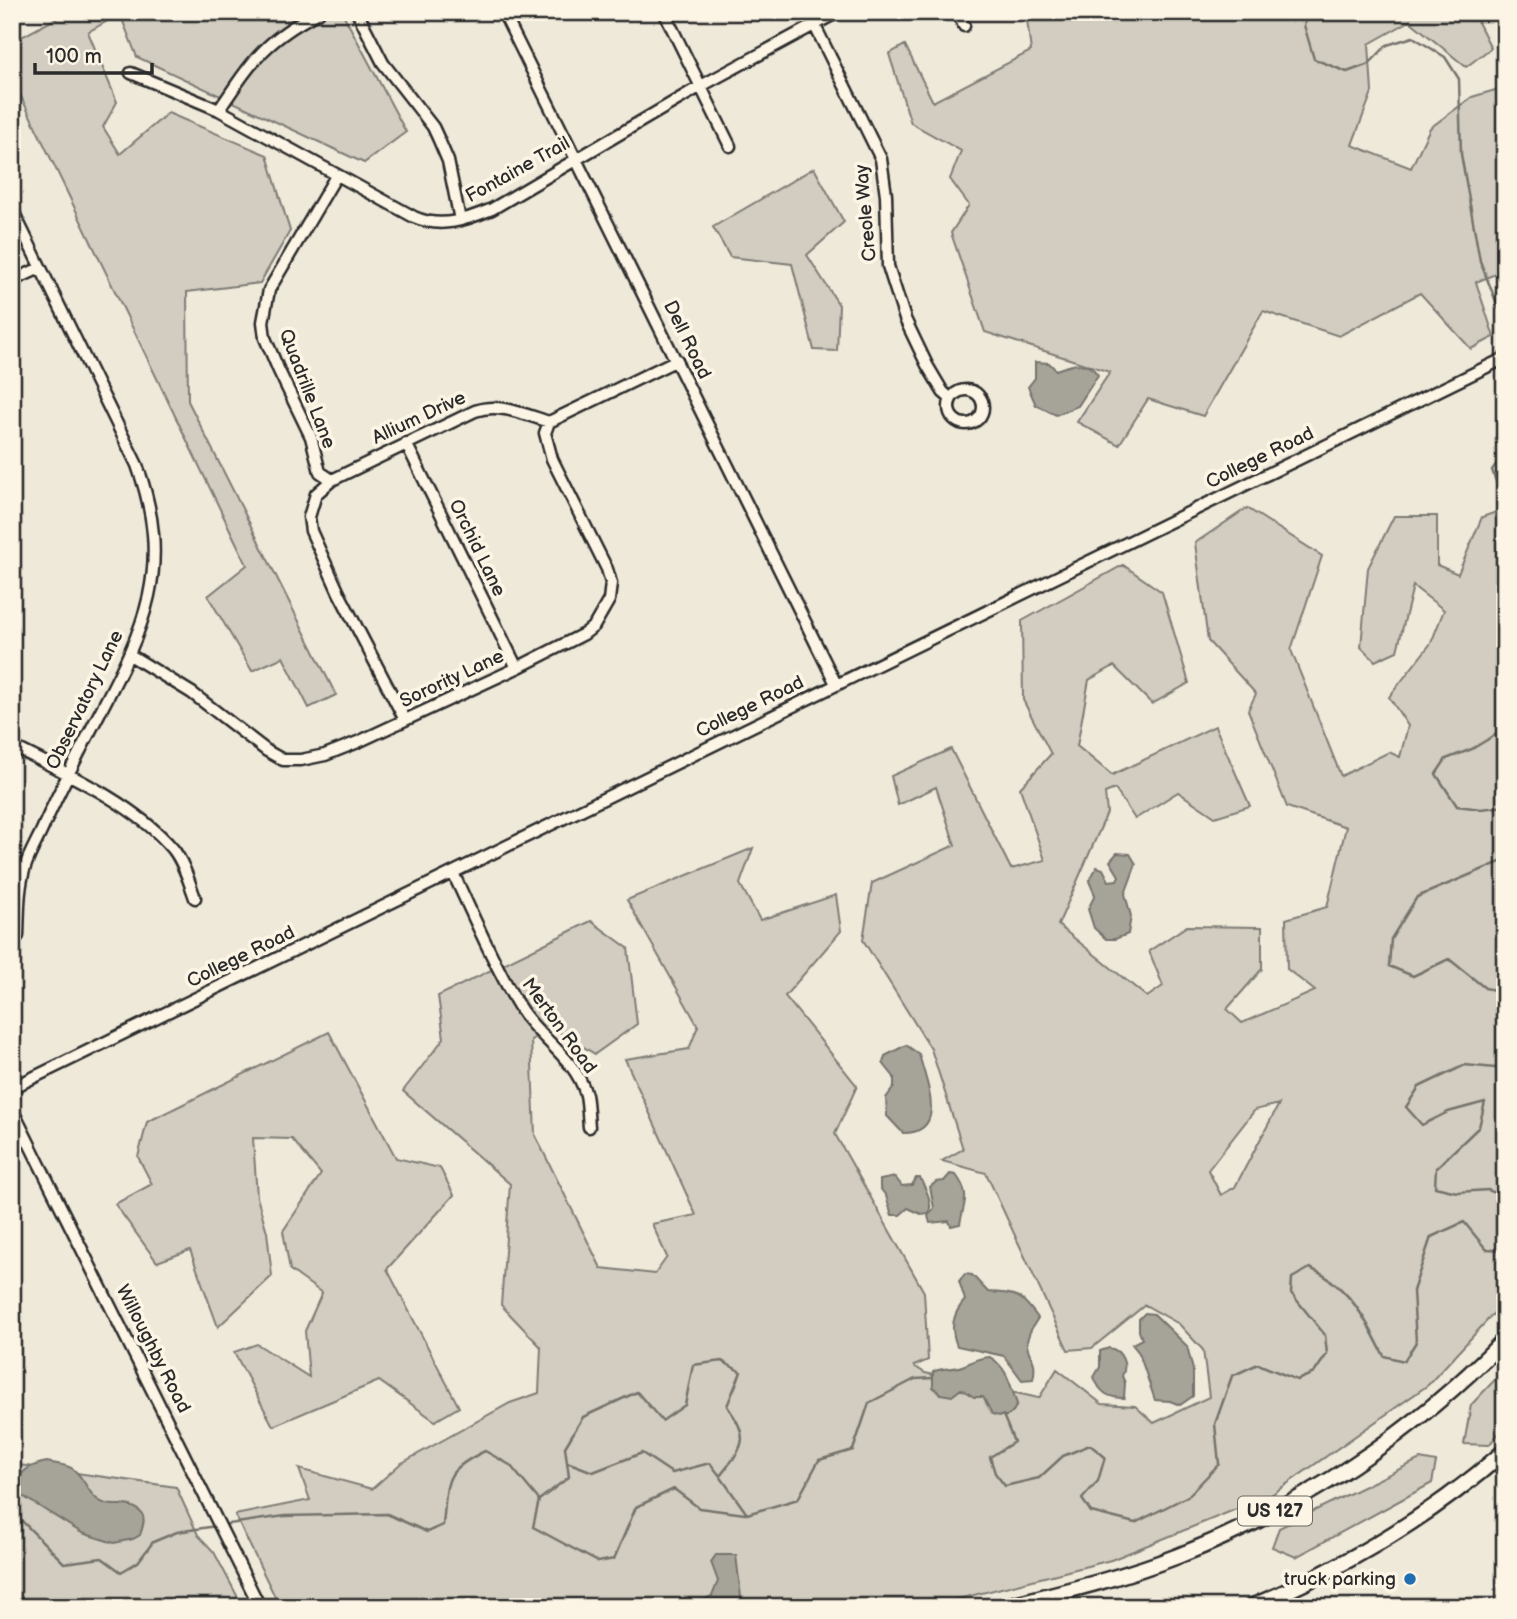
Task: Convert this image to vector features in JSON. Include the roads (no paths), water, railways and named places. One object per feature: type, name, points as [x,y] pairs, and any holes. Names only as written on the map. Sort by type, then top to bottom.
[{"type":"highway","name":"US 127","points":[[1003,1607],[1164,1561],[1227,1535],[1285,1506],[1361,1460],[1406,1428],[1505,1339]]},
{"type":"highway","points":[[1251,1607],[1320,1575],[1384,1539],[1435,1506],[1505,1451]]},
{"type":"street","points":[[219,110],[244,71],[265,46],[280,34],[319,12]]},
{"type":"street","points":[[357,12],[383,63],[433,127],[448,161],[460,220]]},
{"type":"street","name":"Dell Road","points":[[503,12],[836,684]]},
{"type":"street","points":[[664,12],[730,146]]},
{"type":"street","name":"Fontaine Trail","points":[[131,73],[219,110],[336,176],[428,223],[439,224],[492,209],[701,86],[838,12]]},
{"type":"street","points":[[957,12],[964,26]]},
{"type":"street","name":"Creole Way","points":[[814,24],[881,159],[886,195],[888,266],[905,319],[943,392],[951,399]]},
{"type":"street","name":"Quadrille Lane","points":[[332,480],[320,472],[312,437],[279,371],[265,338],[263,322],[269,289],[336,176]]},
{"type":"street","name":"Observatory Lane","points":[[12,209],[137,465],[148,494],[154,541],[151,587],[146,612],[130,655],[67,774],[25,867],[20,888],[18,936]]},
{"type":"street","points":[[12,281],[40,268]]},
{"type":"street","name":"College Road","points":[[12,1088],[1505,359]]},
{"type":"street","points":[[549,422],[677,360]]},
{"type":"street","name":"Allium Drive","points":[[332,480],[487,407],[502,408],[549,422]]},
{"type":"street","name":"Sorority Lane","points":[[130,655],[191,693],[267,751],[283,760],[301,760],[325,755],[405,720],[584,634],[594,626],[609,600],[611,583],[607,569],[547,446],[545,433],[549,422]]},
{"type":"street","name":"Orchid Lane","points":[[407,443],[517,668]]},
{"type":"street","points":[[332,480],[316,494],[309,517],[311,531],[339,593],[405,720]]},
{"type":"street","points":[[12,542],[12,570]]},
{"type":"street","points":[[12,746],[103,794],[136,817],[173,849],[195,898]]},
{"type":"street","name":"Merton Road","points":[[453,873],[517,1005],[538,1032],[572,1067],[581,1083],[586,1097],[589,1127]]},
{"type":"street","name":"Willoughby Road","points":[[12,1109],[260,1607]]},
{"type":"waterway","points":[[1311,12],[1304,25],[1314,59],[1347,72],[1369,64],[1387,45],[1413,37],[1445,57],[1459,79],[1461,154],[1480,261],[1505,324]]},
{"type":"waterway","points":[[1505,452],[1492,470],[1502,498],[1505,497]]},
{"type":"waterway","points":[[1505,734],[1500,732],[1472,749],[1446,759],[1436,774],[1457,806],[1481,809],[1505,806]]},
{"type":"waterway","points":[[1505,860],[1417,897],[1391,939],[1389,966],[1413,976],[1449,959],[1485,988],[1505,992]]},
{"type":"waterway","points":[[1505,1069],[1465,1065],[1419,1087],[1406,1107],[1422,1125],[1448,1112],[1485,1102],[1479,1127],[1436,1168],[1435,1187],[1457,1192],[1488,1190],[1505,1197]]},
{"type":"waterway","points":[[1003,1415],[1014,1442],[990,1457],[995,1473],[1005,1486],[1039,1478],[1063,1456],[1090,1445],[1105,1457],[1098,1481],[1082,1499],[1091,1512],[1135,1523],[1188,1496],[1219,1464],[1215,1424],[1232,1376],[1258,1364],[1297,1380],[1314,1373],[1327,1354],[1325,1335],[1291,1293],[1292,1278],[1310,1268],[1324,1275],[1355,1305],[1384,1356],[1404,1361],[1416,1342],[1413,1291],[1431,1237],[1464,1222],[1486,1249],[1505,1250]]},
{"type":"waterway","points":[[222,1525],[285,1516],[387,1514],[427,1532],[443,1525],[447,1488],[454,1472],[485,1451],[510,1465],[539,1500],[569,1477],[565,1447],[583,1417],[637,1392],[662,1421],[685,1405],[693,1365],[722,1361],[741,1372],[727,1406],[735,1417],[742,1442],[735,1457],[720,1476],[747,1514],[798,1499],[819,1460],[853,1450],[869,1403],[915,1379],[933,1378]]},
{"type":"waterway","points":[[567,1462],[593,1472],[642,1453],[672,1473],[710,1463],[720,1476]]},
{"type":"waterway","points":[[539,1500],[533,1527],[598,1562],[614,1559],[636,1507],[674,1489],[699,1508],[745,1514]]},
{"type":"waterway","points":[[12,1511],[64,1563],[102,1558],[121,1572],[138,1562],[153,1542],[177,1532],[216,1526]]},
{"type":"place","name":"truck parking","points":[[1410,1579]]}]
